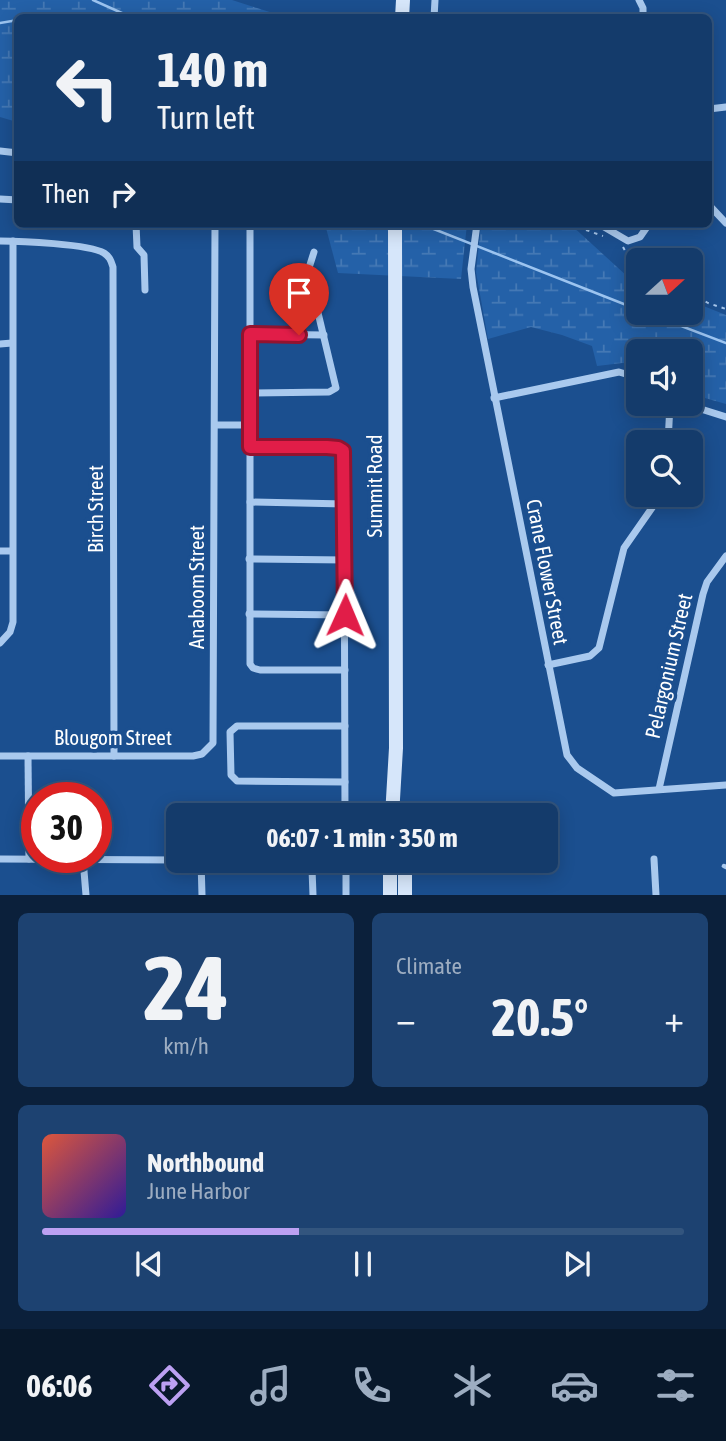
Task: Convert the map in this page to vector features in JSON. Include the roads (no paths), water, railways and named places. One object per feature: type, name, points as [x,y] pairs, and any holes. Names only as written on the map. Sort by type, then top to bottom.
[{"type":"main road","name":"Summit Road","points":[[393,803],[396,748],[395,228]]},
{"type":"main road","name":"Summit Road","points":[[396,748],[401,803]]},
{"type":"main road","points":[[390,873],[390,895]]},
{"type":"main road","points":[[404,873],[405,895]]},
{"type":"street","points":[[712,208],[726,223]]},
{"type":"street","points":[[136,228],[136,244],[144,255],[145,290]]},
{"type":"street","name":"Anaboom Street","points":[[214,734],[215,228]]},
{"type":"street","points":[[250,228],[250,664],[253,668],[345,670]]},
{"type":"street","name":"Crane Flower Street","points":[[477,228],[472,278],[567,755],[571,762],[614,793],[726,785]]},
{"type":"street","points":[[606,228],[628,241],[640,237],[646,228]]},
{"type":"street","points":[[0,241],[13,241],[12,628],[0,643]]},
{"type":"street","name":"Birch Street","points":[[13,241],[99,251],[107,255],[112,263],[114,756]]},
{"type":"street","points":[[250,393],[334,390],[337,384],[308,271],[314,252]]},
{"type":"street","points":[[250,334],[324,335]]},
{"type":"street","points":[[0,344],[12,343]]},
{"type":"street","points":[[494,398],[619,372],[626,374]]},
{"type":"street","points":[[703,410],[726,417]]},
{"type":"street","points":[[215,425],[250,425]]},
{"type":"street","points":[[250,447],[340,448],[345,457],[345,803]]},
{"type":"street","points":[[250,502],[345,504]]},
{"type":"street","points":[[548,665],[590,656],[599,648],[624,548],[653,507]]},
{"type":"street","points":[[0,551],[12,551]]},
{"type":"street","name":"Pelargonium Street","points":[[659,789],[703,594],[707,582],[726,556]]},
{"type":"street","points":[[249,559],[346,560]]},
{"type":"street","points":[[249,614],[345,615]]},
{"type":"street","points":[[345,726],[237,726],[230,732],[231,775],[237,781],[345,782]]},
{"type":"street","name":"Blougom Street","points":[[0,756],[198,755],[210,747],[214,734]]},
{"type":"street","points":[[28,756],[28,782]]},
{"type":"street","points":[[0,859],[21,859]]},
{"type":"street","points":[[112,859],[166,860]]},
{"type":"street","points":[[654,859],[656,895]]},
{"type":"street","points":[[84,873],[86,895]]},
{"type":"street","points":[[201,873],[202,895]]},
{"type":"street","points":[[312,873],[313,895]]},
{"type":"street","points":[[346,873],[346,895]]},
{"type":"waterway","points":[[93,0],[124,14]]},
{"type":"waterway","points":[[0,23],[14,21]]},
{"type":"waterway","points":[[431,228],[626,305]]},
{"type":"waterway","points":[[681,326],[726,343]]}]
